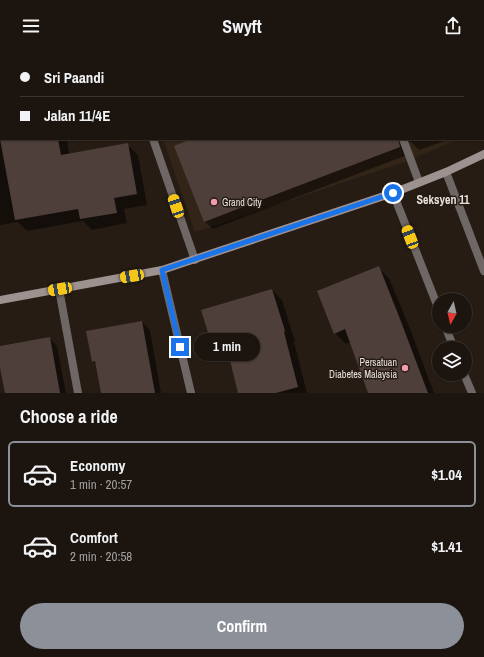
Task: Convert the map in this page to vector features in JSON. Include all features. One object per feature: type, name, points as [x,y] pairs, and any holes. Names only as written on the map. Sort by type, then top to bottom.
[{"type":"street","points":[[153,140],[195,260]]},
{"type":"street","points":[[403,140],[420,182]]},
{"type":"street","points":[[0,300],[162,270],[393,193],[446,172],[484,154]]},
{"type":"street","points":[[446,172],[484,271]]},
{"type":"street","points":[[393,193],[432,293]]},
{"type":"street","points":[[162,270],[191,393]]},
{"type":"street","points":[[60,289],[78,393]]},
{"type":"street","points":[[467,381],[472,393]]},
{"type":"shaded area","points":[[163,140],[457,140],[405,162],[195,232]]},
{"type":"building","points":[[0,140],[58,140],[61,155],[128,143],[137,194],[114,198],[117,213],[80,219],[78,209],[15,220]]},
{"type":"building","points":[[189,140],[398,140],[400,147],[204,222],[174,146]]},
{"type":"building","points":[[379,266],[428,393],[368,393],[345,329],[334,334],[317,291]]},
{"type":"building","points":[[272,289],[285,331],[284,332],[298,387],[276,393],[238,393],[227,348],[214,352],[201,310]]},
{"type":"building","points":[[142,321],[155,393],[101,393],[95,361],[92,362],[86,331]]},
{"type":"building","points":[[50,337],[60,393],[5,393],[0,368],[0,346]]},
{"type":"place","name":"Grand City","points":[[214,202]]},
{"type":"place","name":"Persatuan Diabetes Malaysia","points":[[405,368]]},
{"type":"district","name":"Seksyen 11","points":[[443,200]]},
{"type":"route","points":[[180,347],[162,270],[393,193]]}]
